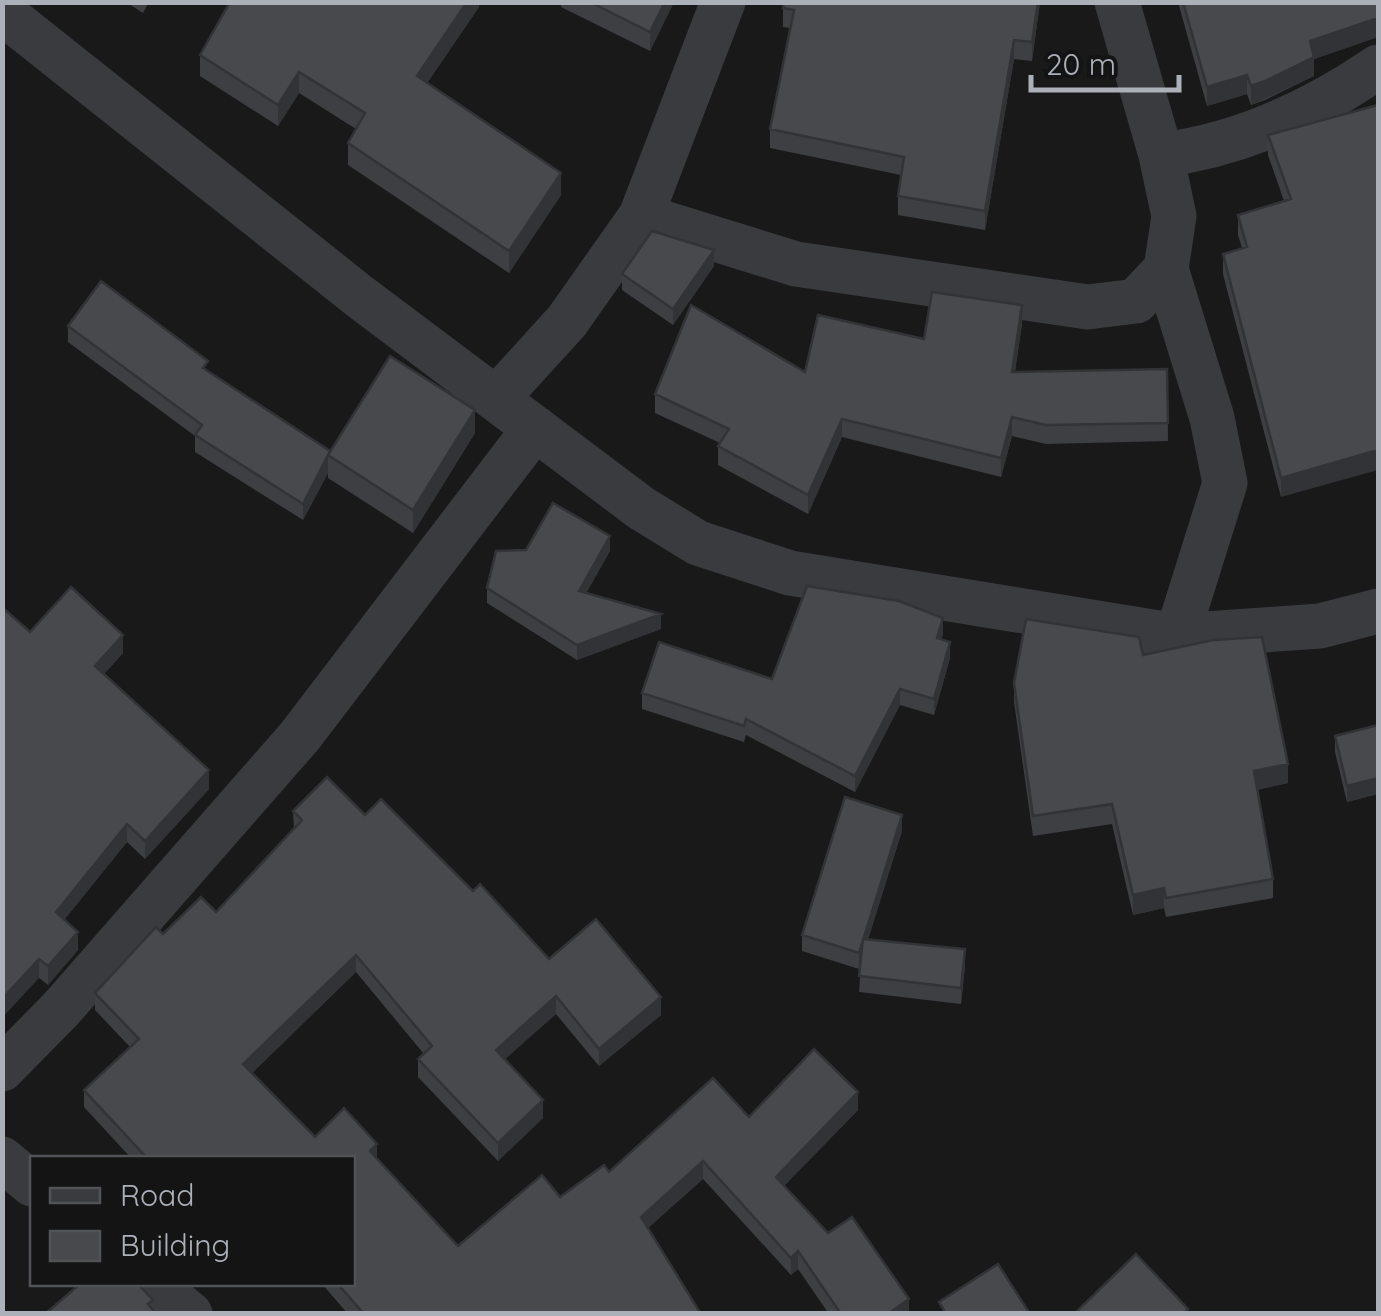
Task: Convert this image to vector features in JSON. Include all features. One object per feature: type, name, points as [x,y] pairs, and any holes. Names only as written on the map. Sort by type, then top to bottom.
[{"type":"street","points":[[496,399],[567,321],[641,216],[722,2]]},
{"type":"street","points":[[1117,2],[1162,155],[1174,216],[1166,269],[1212,418],[1226,483],[1177,636]]},
{"type":"street","points":[[2,12],[496,399],[641,508],[698,542],[790,573],[1177,636],[1320,626],[1378,611]]},
{"type":"street","points":[[1162,155],[1210,149],[1272,127],[1378,67]]},
{"type":"street","points":[[641,216],[796,264],[1088,307],[1136,302],[1166,269]]},
{"type":"street","points":[[2,1069],[62,1009],[300,736],[535,428]]},
{"type":"street","points":[[2,1158],[30,1182]]},
{"type":"street","points":[[156,1286],[190,1314]]},
{"type":"building","points":[[230,2],[467,2],[417,76],[561,173],[509,251],[348,143],[365,113],[299,72],[278,105],[200,55]]},
{"type":"building","points":[[590,2],[665,2],[650,32]]},
{"type":"building","points":[[784,2],[1038,2],[1032,42],[1014,40],[985,211],[898,196],[904,157],[770,129],[794,10],[783,8]]},
{"type":"building","points":[[1183,2],[1378,2],[1378,18],[1310,41],[1314,57],[1265,81],[1251,86],[1247,75],[1207,87]]},
{"type":"building","points":[[1378,105],[1378,450],[1281,478],[1223,254],[1247,247],[1238,215],[1291,199],[1268,135]]},
{"type":"building","points":[[652,231],[714,250],[673,309],[622,274]]},
{"type":"building","points":[[101,281],[208,361],[203,368],[330,451],[303,504],[195,435],[202,425],[68,326]]},
{"type":"building","points":[[932,292],[1022,305],[1012,372],[1167,369],[1168,423],[1046,425],[1012,417],[1001,458],[842,419],[808,495],[718,446],[729,429],[655,394],[691,305],[805,372],[818,315],[924,339]]},
{"type":"building","points":[[390,356],[475,410],[413,510],[328,455]]},
{"type":"building","points":[[553,503],[610,536],[579,591],[661,614],[577,645],[487,588],[496,551],[526,550]]},
{"type":"building","points":[[807,586],[899,601],[943,618],[937,638],[950,642],[934,699],[900,689],[855,776],[746,719],[744,726],[642,693],[659,642],[772,679]]},
{"type":"building","points":[[71,587],[123,635],[95,666],[209,770],[145,841],[127,824],[56,912],[78,932],[48,966],[39,959],[2,999],[2,607],[30,632]]},
{"type":"building","points":[[1026,619],[1139,637],[1143,655],[1213,640],[1262,637],[1288,764],[1254,771],[1273,879],[1166,898],[1164,888],[1133,895],[1112,804],[1033,816],[1014,683]]},
{"type":"building","points":[[1378,725],[1378,778],[1347,786],[1335,736]]},
{"type":"building","points":[[327,777],[365,815],[381,799],[473,891],[480,884],[549,959],[596,919],[661,997],[599,1049],[556,996],[496,1050],[543,1100],[498,1143],[418,1059],[432,1046],[356,955],[243,1064],[315,1137],[344,1108],[377,1144],[370,1151],[458,1246],[542,1175],[560,1197],[604,1165],[609,1172],[713,1078],[749,1117],[814,1049],[858,1092],[776,1177],[828,1233],[852,1217],[909,1299],[888,1314],[841,1314],[798,1251],[791,1258],[703,1161],[641,1217],[701,1314],[364,1314],[340,1286],[355,1286],[355,1156],[145,1156],[84,1090],[139,1039],[95,993],[156,927],[163,934],[201,897],[216,912],[302,820],[293,811]]},
{"type":"building","points":[[845,797],[902,815],[859,953],[802,935]]},
{"type":"building","points":[[863,939],[965,949],[961,988],[859,976]]},
{"type":"building","points":[[1136,1254],[1188,1309],[1183,1314],[1074,1314]]},
{"type":"building","points":[[998,1264],[1030,1314],[946,1314],[939,1302]]},
{"type":"building","points":[[78,1286],[140,1286],[153,1300],[148,1304],[156,1314],[45,1314]]}]
